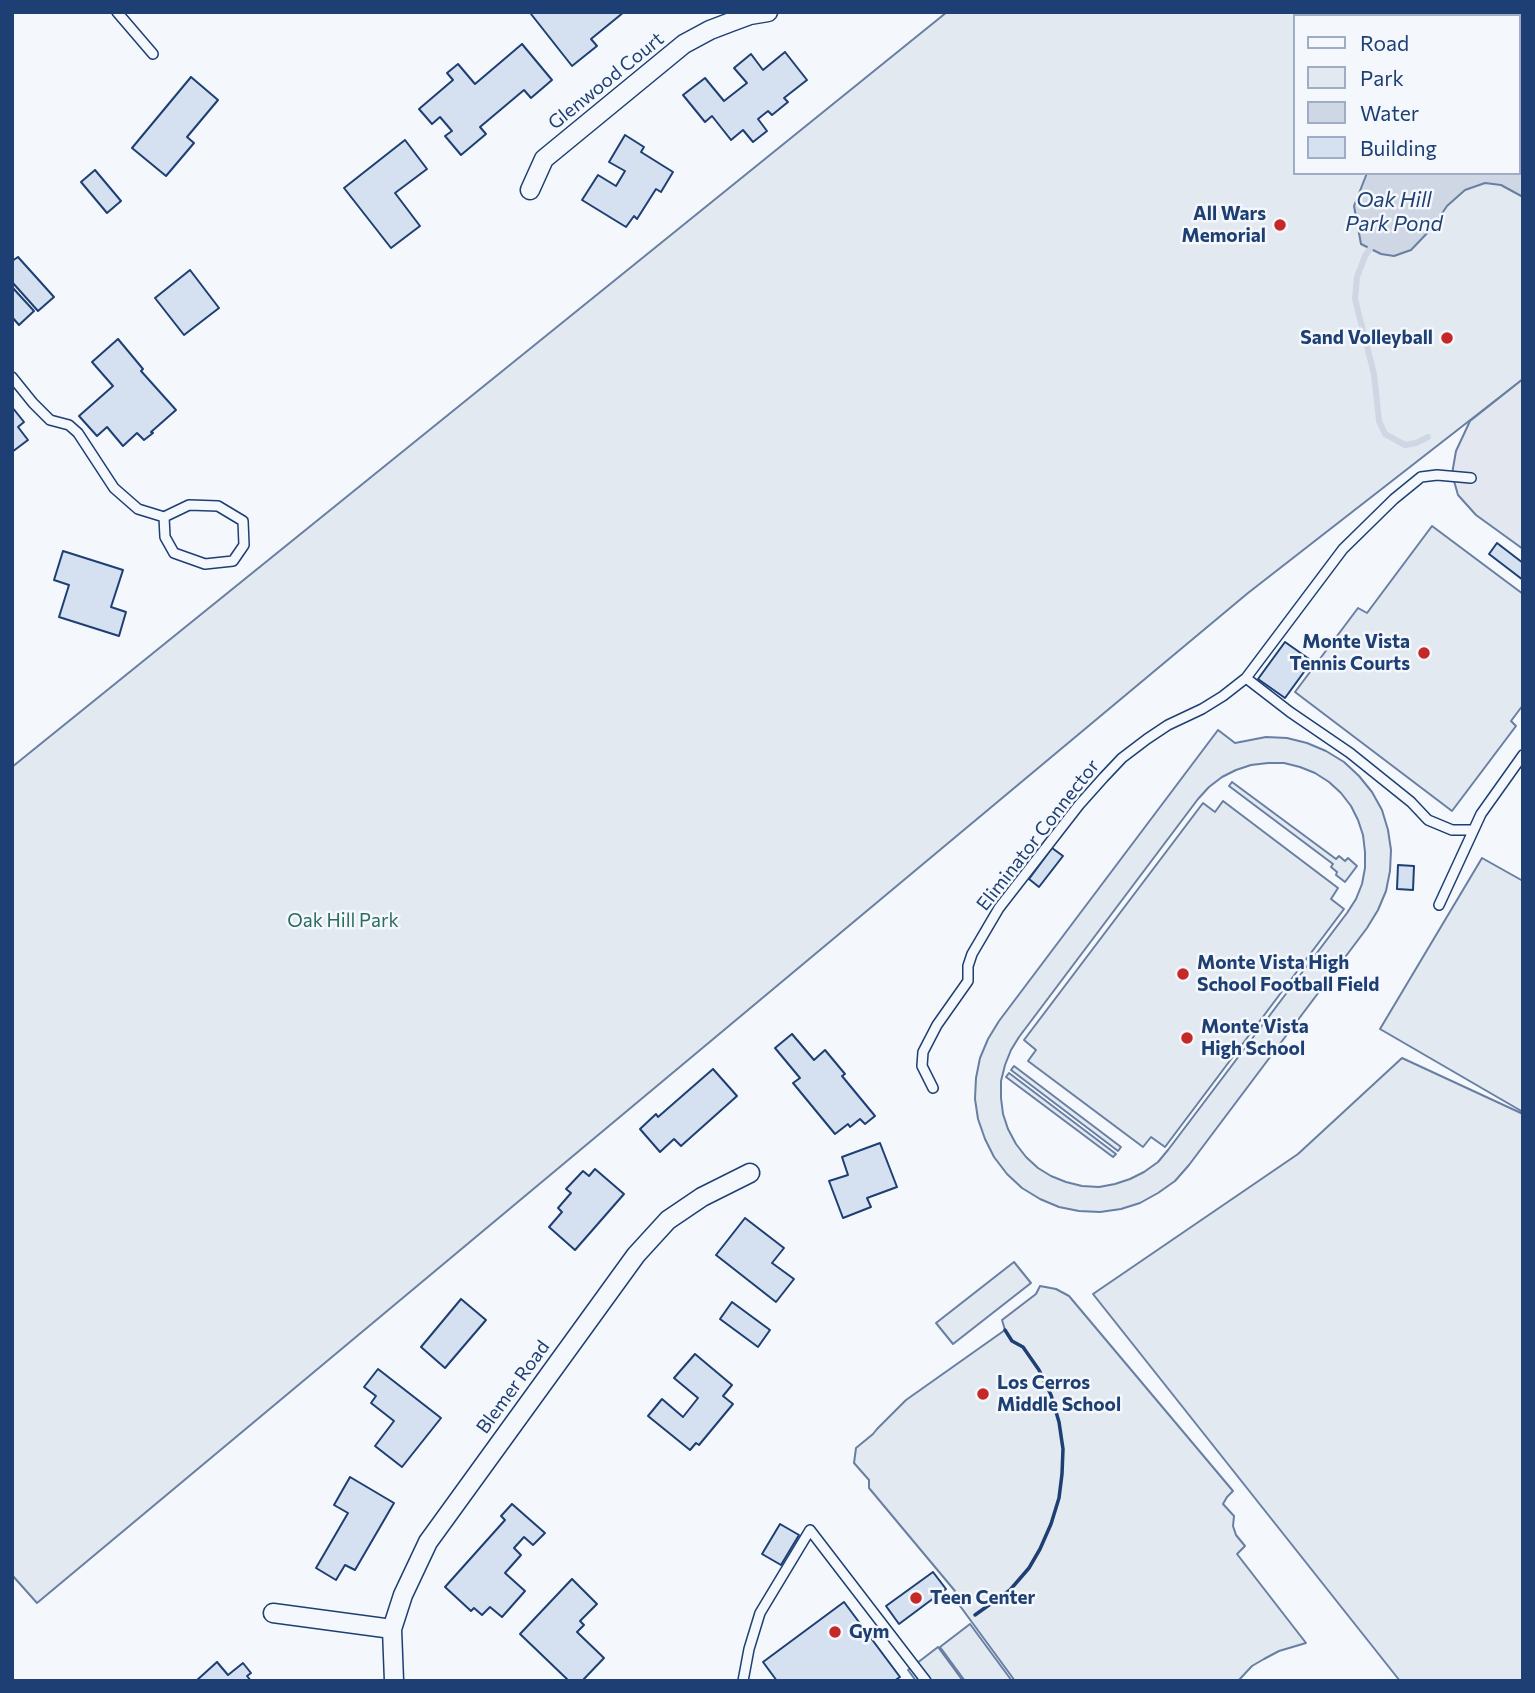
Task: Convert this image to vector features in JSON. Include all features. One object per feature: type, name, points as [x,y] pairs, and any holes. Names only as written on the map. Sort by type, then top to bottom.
[{"type":"street","name":"Glenwood Court","points":[[530,190],[544,159],[684,44],[731,22],[768,12]]},
{"type":"street","name":"Blemer Road","points":[[394,1681],[392,1629],[403,1595],[428,1542],[623,1271],[668,1220],[702,1197],[750,1173]]},
{"type":"street","points":[[273,1613],[392,1629]]},
{"type":"lane","points":[[117,12],[153,54]]},
{"type":"lane","points":[[12,377],[50,420],[69,425],[78,433],[114,488],[138,509],[164,517],[188,505],[218,506],[243,522],[244,545],[233,561],[205,564],[174,553],[165,537],[164,517]]},
{"type":"lane","name":"Eliminator Connector","points":[[933,1087],[922,1066],[923,1052],[937,1025],[968,981],[968,966],[972,954],[999,908],[1079,805],[1122,758],[1168,725],[1202,709],[1245,678],[1343,550],[1394,499],[1421,477],[1437,475],[1471,478]]},
{"type":"lane","points":[[1245,678],[1350,753],[1411,802],[1428,820],[1452,830],[1474,830]]},
{"type":"lane","points":[[1439,905],[1481,814],[1523,755]]},
{"type":"lane","points":[[743,1681],[760,1613],[810,1530],[926,1681]]},
{"type":"green space","name":"Oak Hill Park","points":[[947,12],[1523,12],[1523,379],[1248,593],[37,1603],[12,1575],[12,767]]},
{"type":"green space","name":"Monte Vista Tennis Courts","points":[[1432,526],[1523,594],[1523,705],[1511,721],[1516,726],[1452,811],[1295,692],[1358,608],[1367,613]]},
{"type":"green space","points":[[1218,730],[1235,743],[1266,737],[1307,743],[1344,762],[1372,792],[1382,810],[1391,850],[1386,891],[1378,910],[1189,1165],[1175,1181],[1158,1193],[1121,1209],[1079,1211],[1040,1199],[1022,1188],[1007,1174],[985,1139],[975,1099],[980,1058],[999,1021]],"holes":[[[1284,763],[1315,773],[1329,782],[1351,806],[1363,835],[1365,852],[1362,884],[1356,899],[1158,1162],[1130,1179],[1099,1187],[1082,1186],[1051,1176],[1026,1157],[1016,1144],[1003,1114],[1001,1081],[1011,1050],[1209,787],[1222,777],[1251,765]]]},
{"type":"green space","points":[[1232,782],[1336,859],[1339,856],[1345,861],[1348,858],[1357,866],[1345,882],[1336,875],[1337,872],[1331,867],[1333,864],[1229,786]]},
{"type":"green space","name":"Monte Vista High School Football Field","points":[[1223,801],[1338,888],[1331,899],[1344,909],[1165,1147],[1151,1137],[1143,1147],[1028,1061],[1036,1050],[1024,1040],[1203,803],[1215,812]]},
{"type":"green space","points":[[1482,858],[1523,881],[1523,1112],[1380,1029]]},
{"type":"green space","points":[[1402,1058],[1523,1114],[1523,1681],[1400,1681],[1093,1294],[1298,1154]]},
{"type":"green space","points":[[1014,1066],[1121,1147],[1118,1151],[1011,1070]]},
{"type":"green space","points":[[1009,1073],[1116,1154],[1113,1157],[1006,1077]]},
{"type":"green space","points":[[1014,1262],[1031,1283],[953,1344],[936,1323]]},
{"type":"green space","points":[[1040,1286],[1056,1289],[1069,1296],[1233,1491],[1223,1504],[1234,1516],[1236,1535],[1245,1546],[1237,1554],[1306,1643],[1279,1651],[1264,1659],[1252,1666],[1238,1681],[1015,1681],[952,1595],[955,1591],[869,1488],[869,1480],[854,1463],[856,1448],[906,1400],[1005,1330],[1002,1320],[1036,1294]]},
{"type":"green space","points":[[970,1624],[1012,1681],[965,1681],[940,1647]]},
{"type":"green space","points":[[938,1647],[963,1681],[916,1681],[908,1670]]},
{"type":"shaded area","points":[[1523,379],[1523,549],[1476,515],[1458,495],[1452,474],[1456,451],[1470,421]]},
{"type":"water","name":"Oak Hill Park Pond","points":[[1523,12],[1523,197],[1501,185],[1485,183],[1465,190],[1447,206],[1433,227],[1411,250],[1394,256],[1381,254],[1361,244],[1354,206],[1366,175],[1521,175],[1521,14],[1452,14]]},
{"type":"building","points":[[624,12],[591,39],[597,46],[572,66],[531,14]]},
{"type":"building","points":[[522,44],[552,80],[531,98],[524,90],[480,127],[486,134],[461,155],[445,136],[452,131],[440,117],[432,124],[419,109],[453,80],[447,73],[458,64],[475,84]]},
{"type":"building","points":[[785,52],[807,80],[784,98],[788,102],[772,115],[768,111],[758,119],[767,131],[753,142],[743,130],[731,140],[712,116],[705,122],[683,95],[705,78],[724,101],[747,83],[734,68],[751,54],[763,70]]},
{"type":"building","points":[[191,77],[218,100],[187,137],[194,143],[166,176],[132,148]]},
{"type":"building","points":[[625,135],[644,147],[641,152],[673,172],[661,192],[656,189],[637,219],[634,216],[626,227],[582,200],[598,175],[616,186],[625,171],[609,162]]},
{"type":"building","points":[[405,140],[427,169],[395,193],[420,226],[391,248],[344,188]]},
{"type":"building","points":[[95,170],[121,201],[107,213],[81,182]]},
{"type":"building","points":[[18,257],[54,297],[38,311],[12,282],[12,261]]},
{"type":"building","points":[[190,270],[219,308],[184,335],[155,298]]},
{"type":"building","points":[[12,287],[34,311],[19,325],[12,317]]},
{"type":"building","points":[[118,339],[143,369],[141,371],[176,410],[144,440],[137,433],[123,446],[107,427],[97,436],[79,416],[113,386],[92,362]]},
{"type":"building","points":[[12,407],[24,422],[18,427],[28,440],[12,452]]},
{"type":"building","points":[[1497,543],[1523,563],[1523,580],[1489,554]]},
{"type":"building","points":[[63,551],[123,570],[111,607],[126,612],[119,636],[59,617],[69,585],[54,580]]},
{"type":"building","points":[[1285,642],[1312,661],[1285,698],[1258,679]]},
{"type":"building","points":[[1052,848],[1063,856],[1039,887],[1029,879]]},
{"type":"building","points":[[1398,865],[1414,866],[1413,890],[1397,889]]},
{"type":"building","points":[[792,1034],[814,1060],[825,1050],[845,1074],[842,1076],[875,1116],[865,1124],[860,1119],[850,1127],[848,1124],[835,1134],[793,1083],[800,1078],[775,1048]]},
{"type":"building","points":[[713,1069],[737,1096],[681,1146],[674,1139],[660,1152],[640,1129],[656,1114],[658,1117]]},
{"type":"building","points":[[880,1143],[897,1187],[867,1198],[871,1207],[843,1218],[829,1181],[848,1175],[842,1157]]},
{"type":"building","points":[[595,1169],[624,1194],[575,1250],[549,1227],[562,1212],[558,1208],[571,1193],[566,1189],[583,1171],[589,1176]]},
{"type":"building","points":[[745,1218],[784,1248],[772,1263],[794,1279],[776,1302],[716,1255]]},
{"type":"building","points":[[461,1299],[486,1320],[445,1368],[421,1347]]},
{"type":"building","points":[[732,1302],[770,1330],[758,1347],[720,1319]]},
{"type":"building","points":[[695,1354],[732,1385],[723,1396],[733,1404],[699,1445],[696,1443],[690,1450],[648,1416],[662,1399],[683,1417],[698,1398],[674,1378]]},
{"type":"building","points":[[378,1369],[441,1418],[402,1467],[375,1446],[394,1421],[371,1403],[376,1396],[364,1387]]},
{"type":"building","points":[[350,1477],[394,1503],[355,1570],[345,1565],[336,1580],[316,1568],[348,1513],[334,1505]]},
{"type":"building","points":[[512,1504],[545,1533],[533,1545],[524,1537],[514,1548],[521,1555],[505,1573],[525,1591],[502,1617],[490,1607],[482,1615],[474,1608],[471,1611],[445,1587],[505,1520],[501,1516]]},
{"type":"building","points":[[780,1524],[799,1535],[781,1565],[762,1554]]},
{"type":"building","name":"Teen Center","points":[[933,1572],[946,1589],[899,1624],[886,1606]]},
{"type":"building","points":[[572,1579],[597,1604],[580,1621],[584,1625],[577,1632],[604,1658],[582,1681],[569,1681],[520,1634]]},
{"type":"building","name":"Gym","points":[[844,1602],[900,1677],[894,1681],[777,1681],[763,1662]]},
{"type":"building","points":[[217,1662],[228,1675],[243,1663],[251,1673],[247,1676],[251,1681],[196,1681]]},
{"type":"waterway","points":[[1370,249],[1357,277],[1355,299],[1374,374],[1379,421],[1385,434],[1405,445],[1428,437]]},
{"type":"wall","points":[[975,1615],[1010,1590],[1029,1568],[1051,1524],[1059,1498],[1062,1474],[1063,1449],[1051,1395],[1039,1370],[1023,1347],[1012,1341],[1005,1330]]},
{"type":"place","name":"All Wars Memorial","points":[[1280,225]]},
{"type":"place","name":"Sand Volleyball","points":[[1447,338]]},
{"type":"place","name":"Monte Vista Tennis Courts","points":[[1424,653]]},
{"type":"place","name":"Monte Vista High School Football Field","points":[[1183,974]]},
{"type":"place","name":"Monte Vista High School","points":[[1187,1038]]},
{"type":"place","name":"Los Cerros Middle School","points":[[983,1394]]},
{"type":"place","name":"Teen Center","points":[[916,1598]]},
{"type":"place","name":"Gym","points":[[835,1632]]}]
